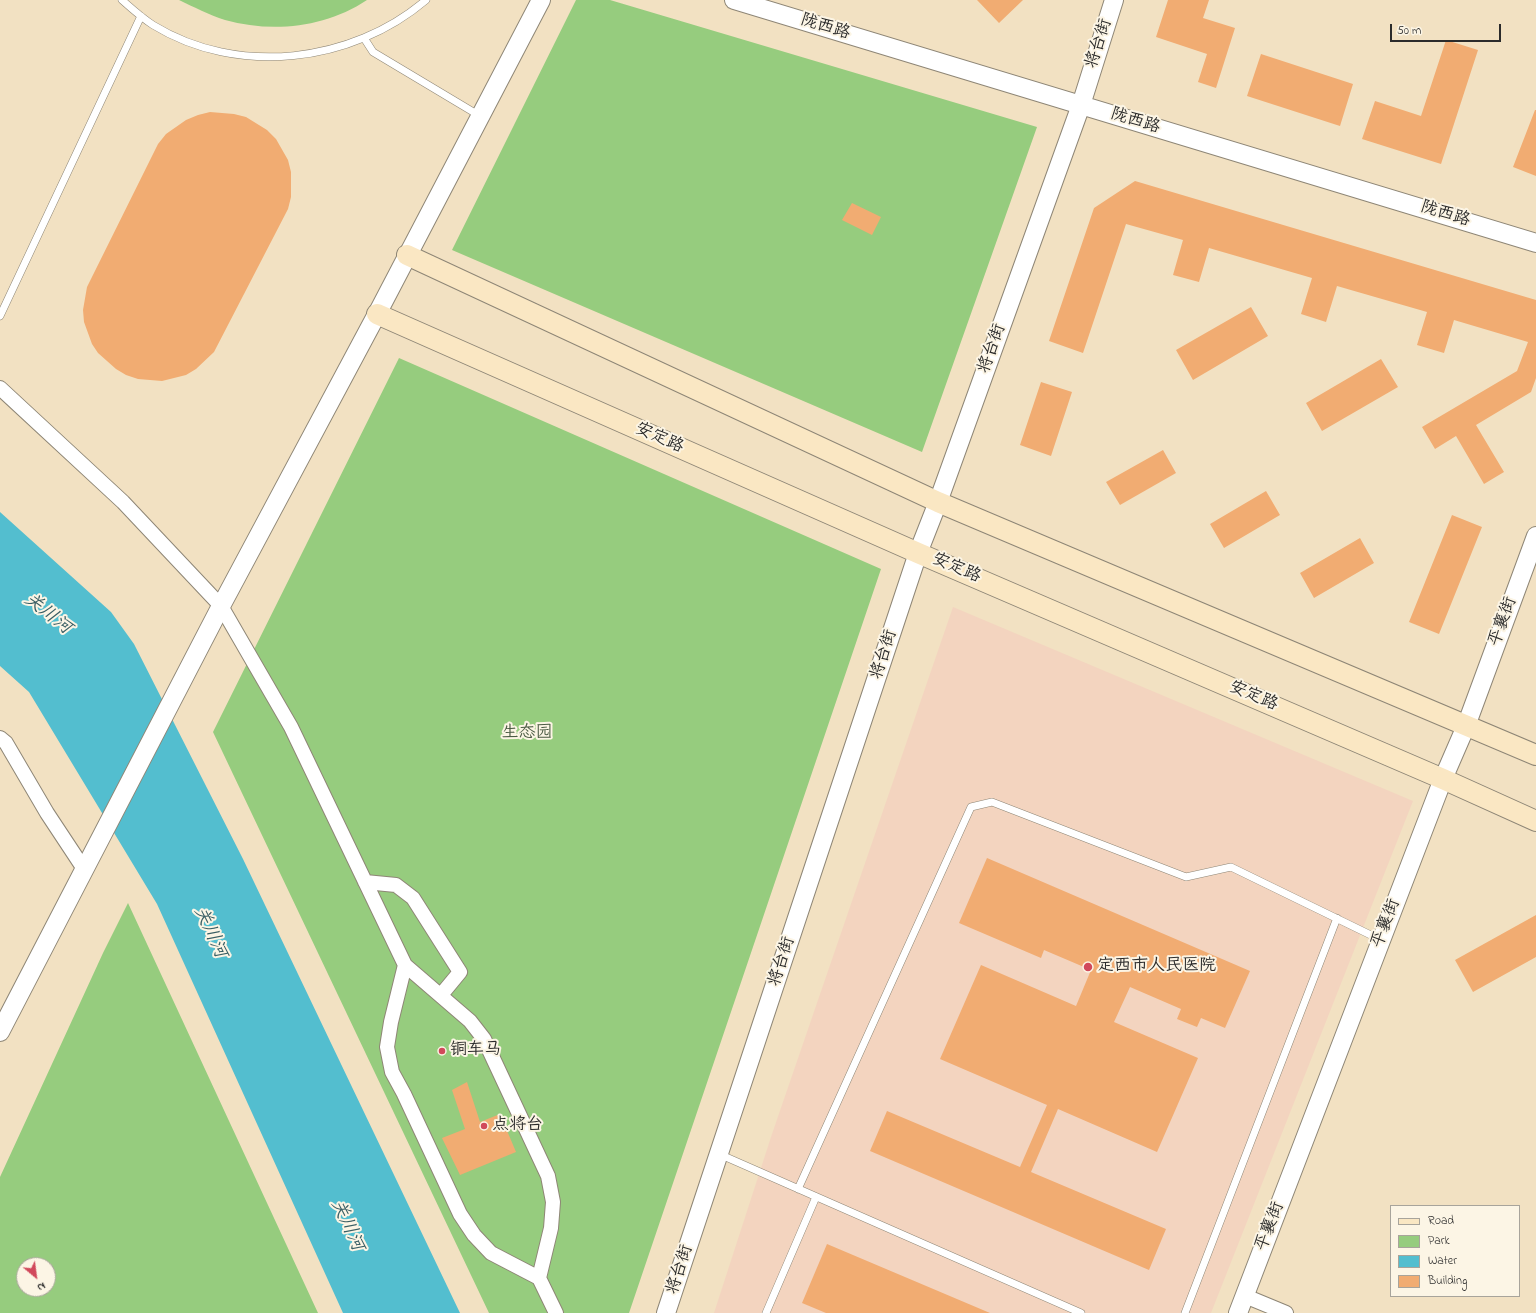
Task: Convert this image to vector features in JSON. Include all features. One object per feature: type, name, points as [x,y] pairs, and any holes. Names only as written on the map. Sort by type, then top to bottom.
[{"type":"main road","points":[[407,255],[938,502],[1536,755]]},
{"type":"main road","name":"安定路","points":[[377,314],[918,553],[1443,779],[1536,821]]},
{"type":"street","points":[[0,1032],[101,836],[541,0]]},
{"type":"street","name":"陇西路","points":[[734,0],[1536,243]]},
{"type":"street","name":"将台街","points":[[666,1313],[918,553],[938,502],[1081,105],[1114,0]]},
{"type":"street","points":[[0,388],[123,502],[222,606],[291,727],[405,965],[470,1021],[484,1039],[548,1176],[553,1202],[551,1228],[539,1278]]},
{"type":"street","name":"平襄街","points":[[1238,1313],[1443,779],[1466,726],[1536,536]]},
{"type":"street","points":[[0,738],[6,743],[47,813],[84,869]]},
{"type":"street","points":[[365,882],[396,884],[413,898],[460,972],[441,995]]},
{"type":"street","points":[[405,965],[391,1022],[387,1047],[392,1072],[404,1094],[460,1214],[474,1235],[491,1253],[539,1278],[556,1313]]},
{"type":"street","points":[[1245,1296],[1286,1313]]},
{"type":"lane","points":[[122,0],[152,24],[192,44],[236,55],[258,57],[301,55],[323,51],[364,38],[398,21],[426,0]]},
{"type":"lane","points":[[0,316],[141,16]]},
{"type":"lane","points":[[364,38],[373,52],[480,116]]},
{"type":"lane","points":[[798,1189],[971,807],[992,802],[1186,877],[1231,867],[1381,940]]},
{"type":"lane","points":[[1185,1313],[1336,918]]},
{"type":"lane","points":[[719,1154],[1081,1313]]},
{"type":"lane","points":[[766,1313],[816,1197]]},
{"type":"shaded area","name":"定西市人民医院","points":[[953,607],[1413,801],[1211,1313],[714,1313],[772,1134]]},
{"type":"green space","points":[[179,0],[367,0],[334,17],[316,22],[280,27],[243,24],[225,20]]},
{"type":"green space","points":[[576,0],[610,0],[1037,127],[922,452],[452,250]]},
{"type":"green space","name":"生态园","points":[[399,358],[881,569],[629,1313],[489,1313],[213,732]]},
{"type":"green space","points":[[128,903],[318,1313],[0,1313],[0,1177],[103,953]]},
{"type":"water","name":"关川河","points":[[0,512],[111,612],[134,644],[243,859],[460,1313],[343,1313],[157,904],[29,692],[0,666]]},
{"type":"building","points":[[977,0],[1023,0],[999,23]]},
{"type":"building","points":[[1168,0],[1209,0],[1203,18],[1235,28],[1216,88],[1198,82],[1207,54],[1156,37]]},
{"type":"building","points":[[1446,40],[1478,50],[1441,164],[1362,139],[1375,101],[1421,116]]},
{"type":"building","points":[[1261,54],[1353,84],[1340,126],[1247,96]]},
{"type":"building","points":[[1536,110],[1536,176],[1513,167]]},
{"type":"building","points":[[210,112],[234,114],[246,117],[267,130],[276,139],[288,160],[291,172],[291,197],[288,209],[214,352],[196,369],[186,375],[162,381],[138,379],[126,375],[116,369],[98,353],[92,344],[84,322],[83,310],[87,287],[158,144],[166,134],[186,120]]},
{"type":"building","points":[[1135,181],[1536,300],[1536,378],[1531,392],[1476,425],[1504,472],[1484,484],[1456,436],[1435,449],[1422,427],[1517,371],[1528,342],[1454,320],[1444,353],[1417,345],[1427,312],[1337,286],[1326,322],[1301,314],[1312,278],[1209,248],[1199,282],[1173,275],[1183,240],[1126,224],[1083,353],[1049,341],[1094,208]]},
{"type":"building","points":[[852,203],[881,217],[872,235],[842,220]]},
{"type":"building","points":[[1251,307],[1268,336],[1193,380],[1176,350]]},
{"type":"building","points":[[1381,359],[1398,387],[1322,431],[1306,403]]},
{"type":"building","points":[[1041,382],[1072,392],[1051,456],[1020,445]]},
{"type":"building","points":[[1163,450],[1176,473],[1120,505],[1106,482]]},
{"type":"building","points":[[1266,491],[1280,515],[1224,548],[1210,524]]},
{"type":"building","points":[[1452,515],[1482,527],[1439,634],[1409,622]]},
{"type":"building","points":[[1360,538],[1374,563],[1314,598],[1300,573]]},
{"type":"building","points":[[987,858],[1250,971],[1225,1028],[1201,1018],[1197,1027],[1177,1019],[1181,1009],[1130,987],[1114,1022],[1198,1058],[1157,1152],[1058,1109],[1031,1172],[1166,1229],[1149,1270],[870,1151],[887,1111],[1020,1167],[1047,1105],[940,1059],[981,965],[1076,1006],[1091,970],[1044,950],[1041,958],[959,923]]},
{"type":"building","points":[[1536,915],[1536,957],[1473,992],[1455,960]]},
{"type":"building","name":"点将台","points":[[467,1082],[480,1122],[500,1114],[516,1152],[460,1175],[442,1138],[465,1129],[452,1090]]},
{"type":"building","points":[[827,1244],[990,1313],[826,1313],[802,1303]]},
{"type":"place","name":"定西市人民医院","points":[[1088,967]]},
{"type":"place","name":"铜车马","points":[[442,1051]]},
{"type":"place","name":"点将台","points":[[484,1126]]}]
